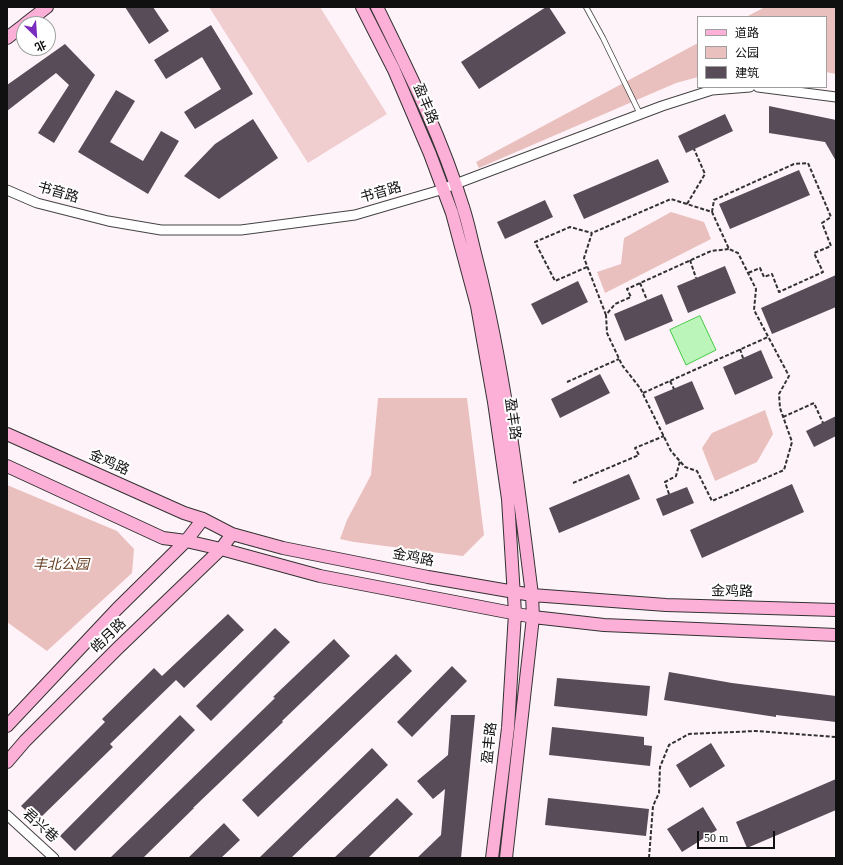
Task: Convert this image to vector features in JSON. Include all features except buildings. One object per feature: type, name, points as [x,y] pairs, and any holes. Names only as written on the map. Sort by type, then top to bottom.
[{"type":"main road","points":[[36,16],[47,7]]},
{"type":"main road","name":"盈丰路","points":[[362,7],[394,70],[430,154],[452,213],[477,306],[491,386],[508,499],[515,613],[508,728],[492,858]]},
{"type":"main road","name":"盈丰路","points":[[377,7],[402,56],[456,184],[464,209],[487,301],[503,386],[519,495],[532,595],[533,616],[506,858]]},
{"type":"main road","points":[[7,38],[16,32]]},
{"type":"main road","name":"金鸡路","points":[[7,434],[184,513],[203,519],[232,534],[283,548],[428,577],[532,595],[666,605],[836,610]]},
{"type":"main road","points":[[7,466],[163,538],[186,541],[221,549],[320,576],[515,613],[604,625],[836,635]]},
{"type":"main road","name":"皓月路","points":[[7,726],[117,609],[186,541],[203,519]]},
{"type":"main road","name":"皓月路","points":[[7,762],[117,649],[221,549],[232,534]]},
{"type":"street","name":"书音路","points":[[7,190],[37,203],[108,221],[161,230],[241,230],[355,215],[443,189],[640,114],[712,90],[737,88]]},
{"type":"street","points":[[766,88],[836,97]]},
{"type":"street","name":"君兴巷","points":[[7,815],[54,858]]},
{"type":"lane","points":[[586,7],[603,38],[640,114]]},
{"type":"path","points":[[688,204],[705,174],[694,149]]},
{"type":"path","points":[[729,249],[712,212],[714,200],[794,164],[808,163],[831,217],[822,223],[831,246],[814,252],[823,272],[779,292],[772,274],[764,277],[760,268],[748,273]]},
{"type":"path","points":[[587,267],[555,281],[534,242],[570,227],[592,233],[671,199],[712,212]]},
{"type":"path","points":[[592,233],[584,258],[606,315],[607,333],[622,365],[643,393],[671,451],[685,467],[697,471],[712,501],[784,470],[792,442],[780,408],[779,394],[789,376],[754,310],[756,289],[738,253],[729,249],[711,251],[627,289],[631,297],[615,304],[606,315]]},
{"type":"path","points":[[690,260],[696,278]]},
{"type":"path","points":[[640,283],[648,300]]},
{"type":"path","points":[[643,393],[768,337]]},
{"type":"path","points":[[740,349],[743,358]]},
{"type":"path","points":[[567,382],[619,359]]},
{"type":"path","points":[[670,381],[674,389]]},
{"type":"path","points":[[783,417],[814,403],[823,423]]},
{"type":"path","points":[[573,483],[639,455],[635,448],[664,436]]},
{"type":"path","points":[[669,494],[665,482],[676,476],[680,461]]},
{"type":"path","points":[[649,858],[653,806],[659,793],[660,767],[669,745],[689,734],[756,731],[836,737]]},
{"type":"green space","points":[[765,7],[836,7],[836,74],[827,72],[827,16],[748,16]]},
{"type":"green space","points":[[697,44],[697,77],[676,83],[479,168],[476,162]]},
{"type":"green space","points":[[671,212],[704,222],[711,239],[605,293],[597,272],[621,264],[624,238]]},
{"type":"green space","points":[[378,398],[467,398],[484,535],[463,556],[340,539],[347,520],[371,475]]},
{"type":"green space","points":[[765,410],[773,434],[757,462],[715,481],[702,448],[712,433]]},
{"type":"green space","name":"丰北公园","points":[[7,485],[117,531],[134,549],[132,573],[47,651],[7,622]]},
{"type":"shaded area","points":[[209,7],[320,7],[387,114],[308,163]]},
{"type":"shaded area","points":[[700,316],[716,350],[686,365],[670,330]]}]
